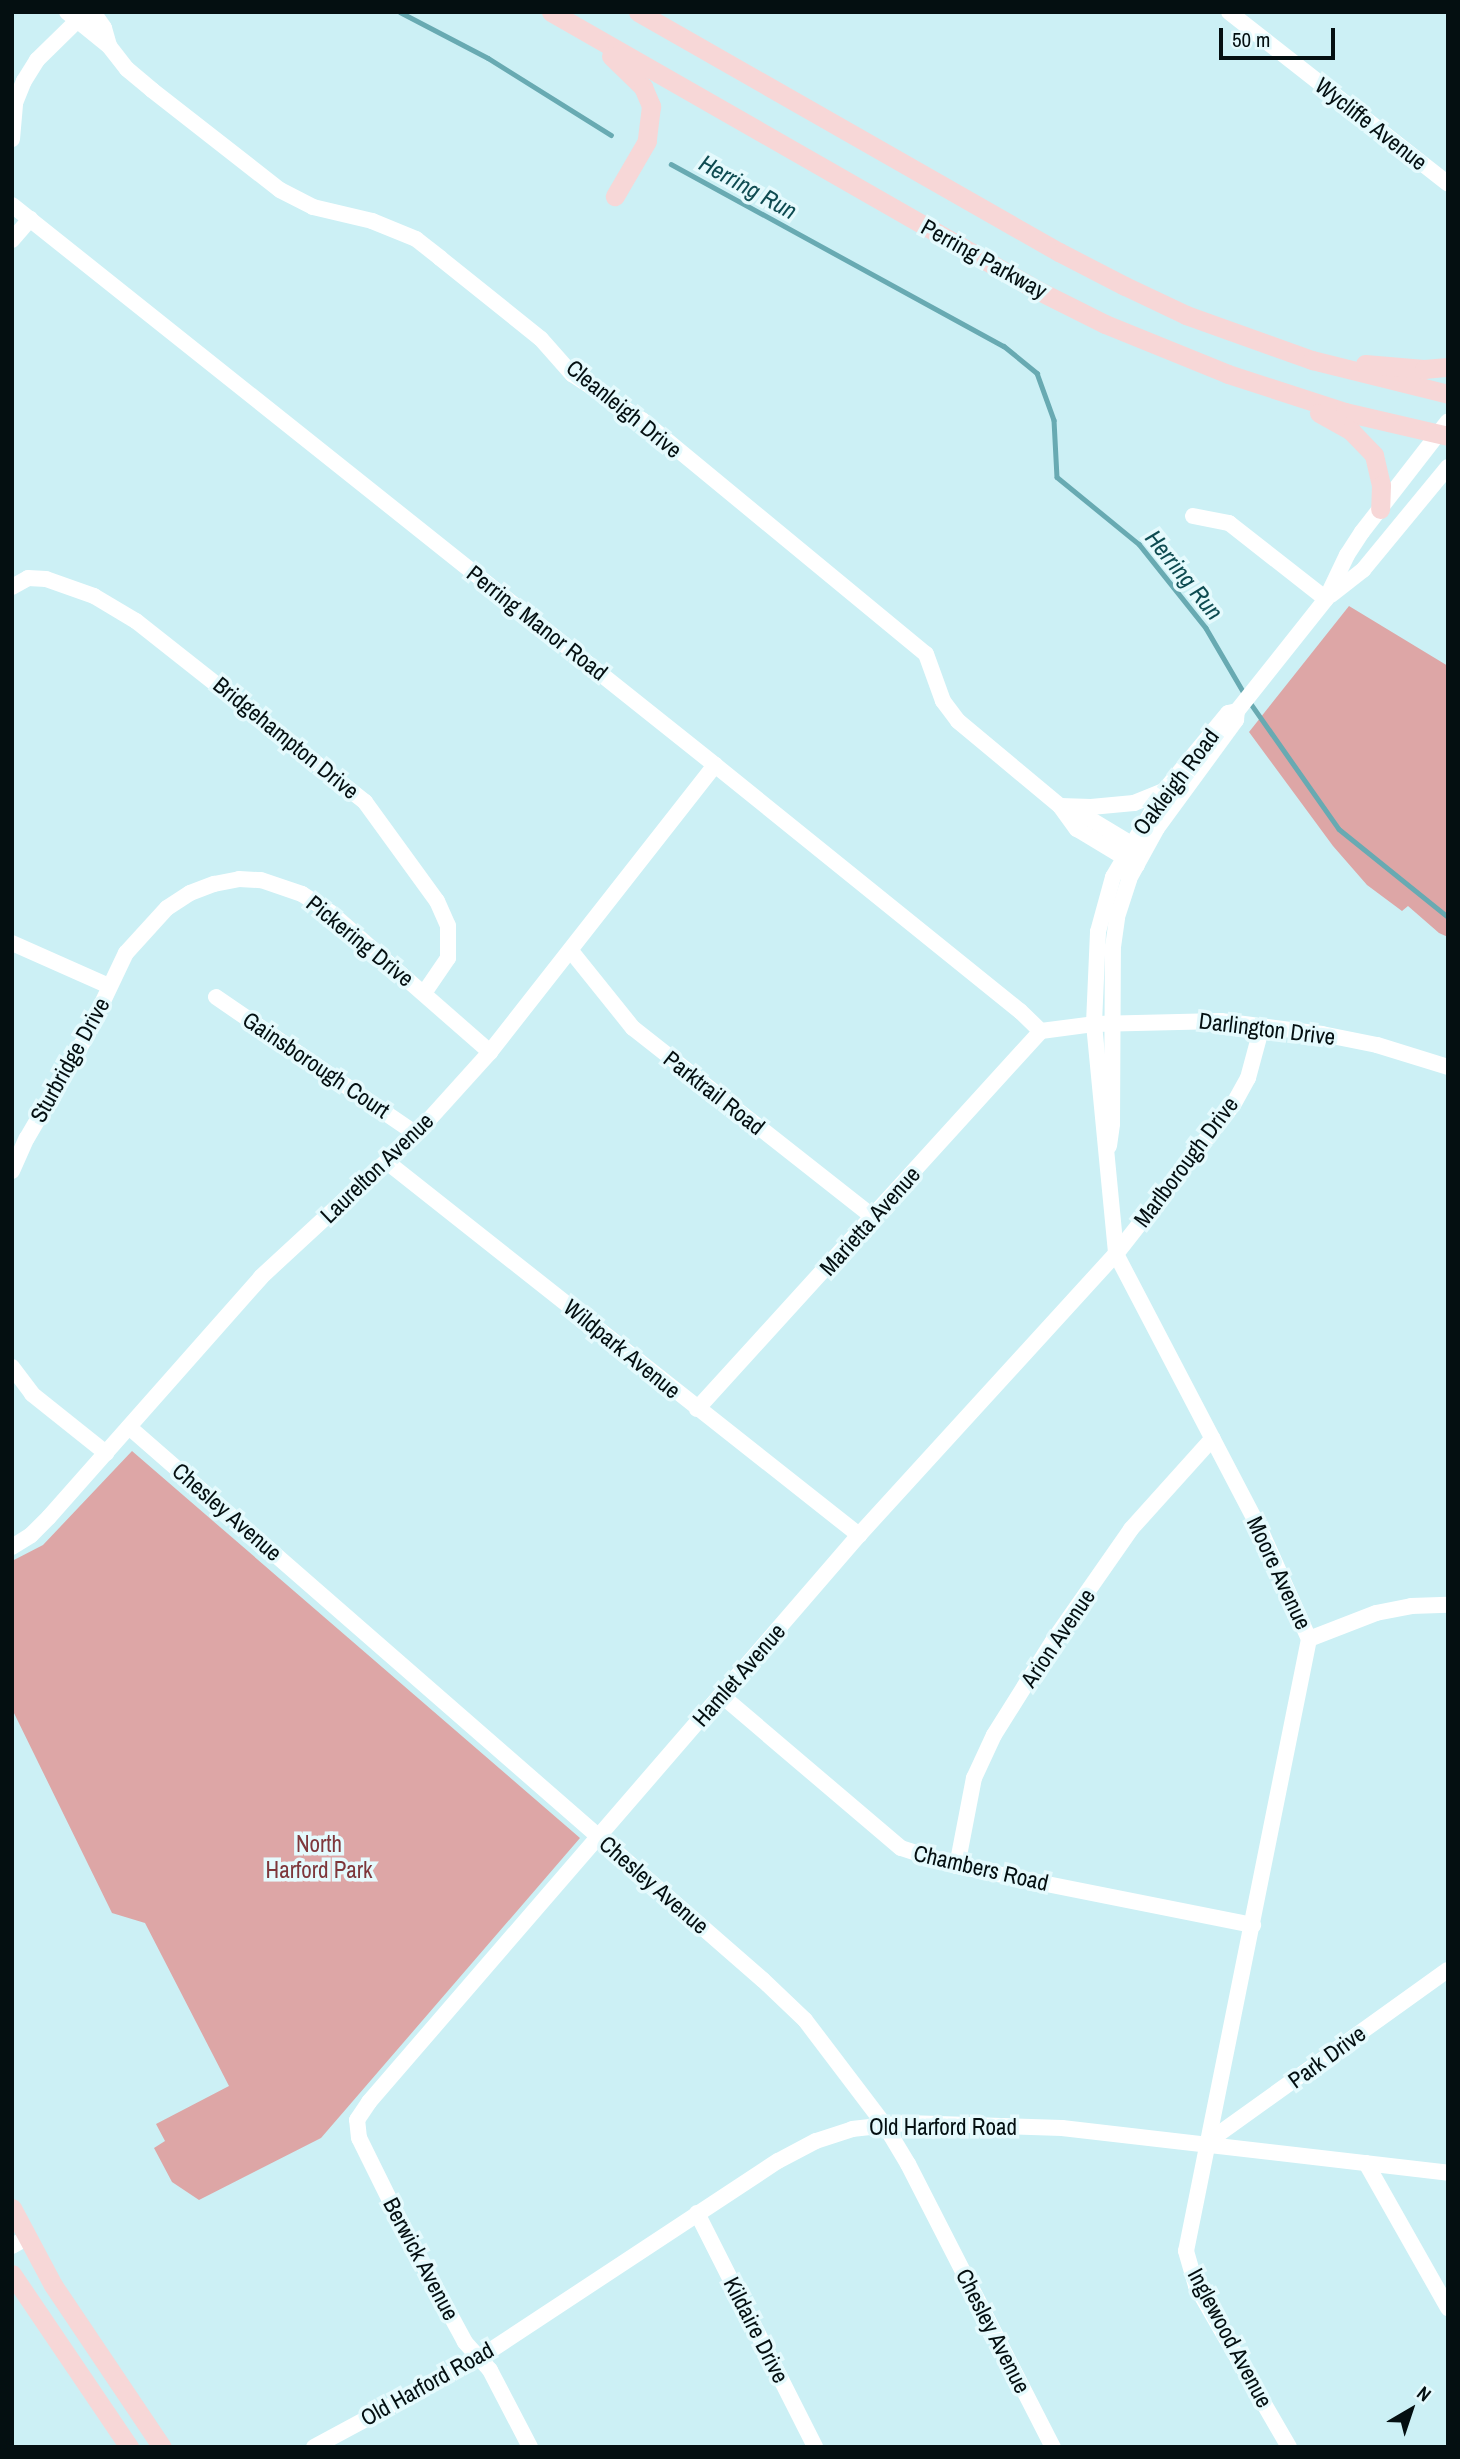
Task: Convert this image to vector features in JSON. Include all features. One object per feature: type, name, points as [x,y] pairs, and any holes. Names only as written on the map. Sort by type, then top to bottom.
[{"type":"main road","name":"Perring Parkway","points":[[551,12],[1037,290],[1104,324],[1228,374],[1345,412],[1445,430]]},
{"type":"main road","name":"Perring Parkway","points":[[638,12],[1103,275],[1186,315],[1312,360],[1448,394]]},
{"type":"main road","points":[[572,24],[627,70],[643,88],[651,106],[647,141],[615,195]]},
{"type":"main road","points":[[1312,360],[1424,369],[1448,367]]},
{"type":"main road","points":[[1228,374],[1326,416],[1364,442],[1374,455],[1379,468],[1380,509]]},
{"type":"main road","points":[[12,2208],[20,2241],[53,2285],[162,2447]]},
{"type":"main road","points":[[12,2274],[129,2447]]},
{"type":"street","name":"Wycliffe Avenue","points":[[1229,12],[1448,184]]},
{"type":"street","name":"Cleanleigh Drive","points":[[81,14],[127,69],[280,190],[313,206],[372,221],[416,239],[440,258],[541,339],[572,373],[642,421],[926,654],[943,701],[958,721],[1060,806],[1077,829],[1134,855]]},
{"type":"street","points":[[12,139],[15,103],[24,81],[37,60],[81,14]]},
{"type":"street","name":"Perring Manor Road","points":[[12,205],[715,765],[1020,1011],[1041,1031]]},
{"type":"street","points":[[12,240],[30,219]]},
{"type":"street","name":"Oakleigh Road","points":[[1094,1024],[1098,932],[1113,877],[1157,828],[1236,720],[1238,710],[1326,599],[1347,555],[1380,509],[1445,430]]},
{"type":"street","name":"Oakleigh Road","points":[[1326,599],[1363,570],[1448,467]]},
{"type":"street","points":[[1193,516],[1229,523],[1326,599]]},
{"type":"street","name":"Bridgehampton Drive","points":[[12,587],[28,578],[46,579],[94,596],[136,621],[365,802],[437,901],[448,926],[448,958],[424,993]]},
{"type":"street","name":"Oakleigh Road","points":[[1112,1025],[1113,947],[1117,918],[1134,855],[1164,791],[1228,713],[1238,710]]},
{"type":"street","name":"Laurelton Avenue","points":[[12,1547],[31,1535],[261,1277],[416,1134],[490,1052],[715,765]]},
{"type":"street","points":[[1060,806],[1134,803],[1164,791]]},
{"type":"street","name":"Pickering Drive","points":[[109,986],[126,953],[167,908],[190,893],[214,884],[239,879],[261,880],[302,894],[330,912],[490,1052]]},
{"type":"street","points":[[12,943],[109,986]]},
{"type":"street","name":"Parktrail Road","points":[[571,951],[633,1028],[873,1217]]},
{"type":"street","name":"Sturbridge Drive","points":[[12,1171],[27,1138],[87,1035],[109,986]]},
{"type":"street","name":"Gainsborough Court","points":[[216,997],[416,1134]]},
{"type":"street","name":"Darlington Drive","points":[[1041,1031],[1094,1024],[1192,1019],[1262,1026],[1377,1045],[1448,1067]]},
{"type":"street","name":"Moore Avenue","points":[[1094,1024],[1101,1125],[1108,1151],[1115,1254],[1278,1566],[1310,1639],[1206,2143]]},
{"type":"street","name":"Moore Avenue","points":[[1108,1151],[1112,1124],[1112,1025]]},
{"type":"street","name":"Marlborough Drive","points":[[1115,1254],[1233,1105],[1248,1078],[1262,1026]]},
{"type":"street","name":"Marietta Avenue","points":[[697,1409],[1041,1031]]},
{"type":"street","name":"Wildpark Avenue","points":[[387,1162],[859,1535]]},
{"type":"street","name":"Hamlet Avenue","points":[[369,2102],[859,1535],[1115,1254]]},
{"type":"street","points":[[12,1367],[32,1394],[106,1453]]},
{"type":"street","name":"Chesley Avenue","points":[[129,1427],[785,2000],[826,2046],[884,2124],[908,2164],[1053,2447]]},
{"type":"street","name":"Arion Avenue","points":[[957,1866],[974,1778],[994,1735],[1131,1528],[1213,1438]]},
{"type":"street","points":[[1310,1639],[1376,1613],[1411,1606],[1448,1605]]},
{"type":"street","name":"Chambers Road","points":[[721,1695],[888,1839],[918,1856],[1253,1925]]},
{"type":"street","name":"Park Drive","points":[[1206,2143],[1448,1970]]},
{"type":"street","name":"Berwick Avenue","points":[[369,2102],[357,2120],[359,2138],[465,2342],[502,2390],[530,2447]]},
{"type":"street","name":"Old Harford Road","points":[[314,2447],[479,2357],[799,2149],[852,2129],[884,2124],[965,2123],[1062,2128],[1448,2173]]},
{"type":"street","name":"Inglewood Avenue","points":[[1206,2143],[1186,2250],[1190,2271],[1289,2447]]},
{"type":"street","points":[[1366,2163],[1448,2308]]},
{"type":"street","name":"Kildaire Drive","points":[[697,2213],[815,2447]]},
{"type":"green space","points":[[1349,606],[1448,666],[1448,937],[1439,933],[1408,906],[1402,911],[1367,885],[1333,846],[1249,732]]},
{"type":"green space","name":"North Harford Park","points":[[132,1451],[580,1838],[321,2138],[199,2200],[172,2182],[154,2148],[165,2141],[156,2124],[229,2086],[145,1923],[112,1913],[12,1709],[12,1561],[43,1545]]},
{"type":"waterway","name":"Herring Run","points":[[400,12],[488,58],[611,135]]},
{"type":"waterway","name":"Herring Run","points":[[671,164],[1004,346],[1037,373],[1054,420],[1057,477],[1139,544],[1206,628],[1244,693]]},
{"type":"waterway","name":"Herring Run","points":[[1249,701],[1339,829],[1448,917]]}]
